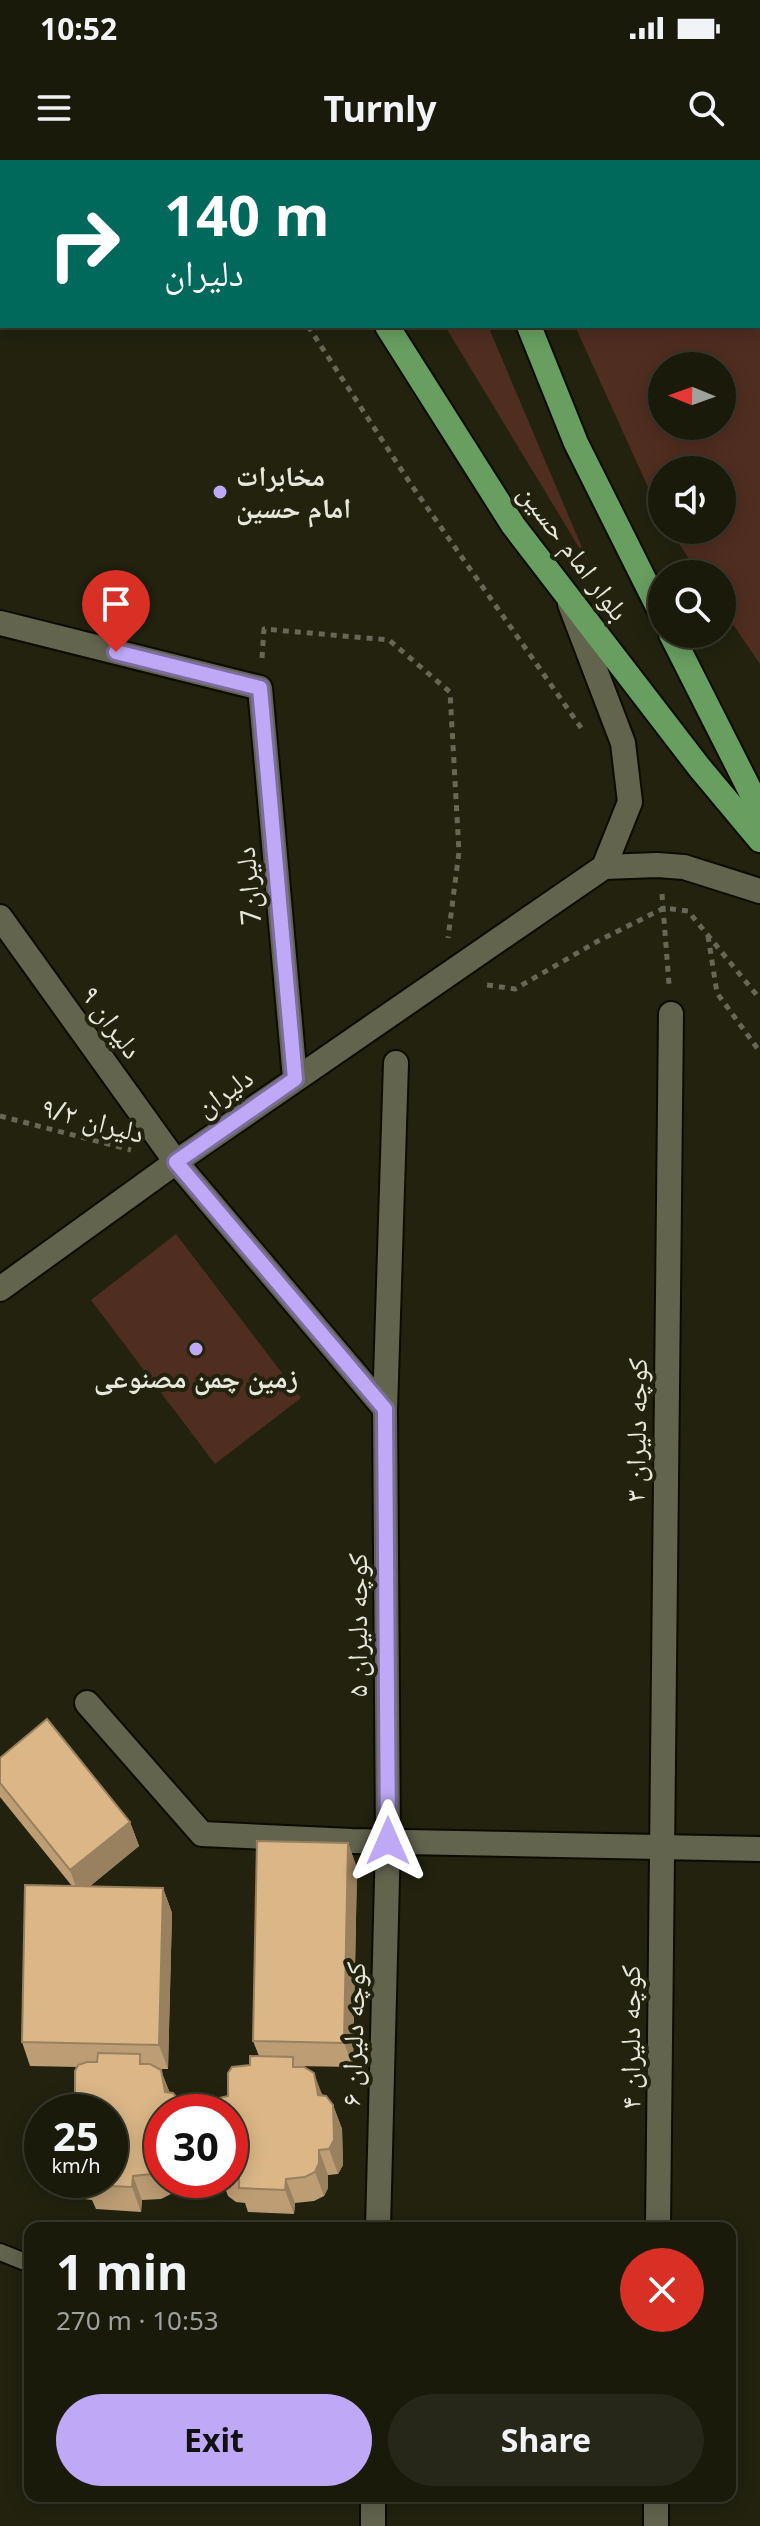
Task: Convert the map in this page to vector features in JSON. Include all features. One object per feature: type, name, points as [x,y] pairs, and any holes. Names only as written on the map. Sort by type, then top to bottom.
[{"type":"main road","name":"بلوار امام حسین","points":[[388,328],[513,525],[699,767],[760,840]]},
{"type":"main road","points":[[530,328],[576,443],[648,587]]},
{"type":"main road","points":[[678,648],[760,810]]},
{"type":"street","points":[[566,594],[623,743],[630,802],[604,867],[684,867],[760,891]]},
{"type":"street","points":[[0,623],[260,688]]},
{"type":"street","name":"دلیران7","points":[[260,688],[295,1079]]},
{"type":"street","name":"دلیران","points":[[0,1289],[176,1162],[604,867]]},
{"type":"street","name":"دلیران ۹","points":[[0,917],[176,1162]]},
{"type":"street","name":"کوچه دلیران ۳","points":[[661,1846],[671,1014]]},
{"type":"street","name":"کوچه دلیران ۵","points":[[388,1841],[385,1409],[396,1063]]},
{"type":"street","points":[[176,1162],[385,1409]]},
{"type":"street","points":[[87,1703],[202,1834],[760,1849]]},
{"type":"street","name":"کوچه دلیران ۶","points":[[378,2222],[388,1841]]},
{"type":"street","name":"کوچه دلیران ۴","points":[[658,2222],[661,1846]]},
{"type":"street","points":[[373,2502],[373,2526]]},
{"type":"street","points":[[656,2502],[656,2526]]},
{"type":"lane","points":[[0,2252],[24,2262]]},
{"type":"path","points":[[309,328],[410,483],[589,740]]},
{"type":"path","points":[[260,688],[264,629],[389,640],[450,692],[459,852],[442,978],[515,989],[598,941],[664,908],[688,911],[760,999]]},
{"type":"path","points":[[657,865],[664,908],[671,1014]]},
{"type":"path","points":[[707,935],[717,993],[760,1052]]},
{"type":"path","name":"دلیران ۹/۲","points":[[0,1116],[176,1162]]},
{"type":"shaded area","points":[[446,328],[489,328],[589,564]]},
{"type":"shaded area","points":[[576,328],[760,328],[760,664],[736,629],[736,560],[690,560],[679,544],[736,544],[736,456],[648,456],[648,487]]},
{"type":"shaded area","name":"زمین چمن مصنوعی","points":[[176,1234],[301,1398],[215,1464],[91,1300]]},
{"type":"building","points":[[47,1719],[130,1822],[70,1870],[0,1783],[0,1758]]},
{"type":"building","points":[[257,1841],[348,1843],[344,2043],[253,2041]]},
{"type":"building","points":[[25,1885],[163,1888],[159,2045],[22,2042]]},
{"type":"building","points":[[98,2053],[140,2054],[140,2064],[150,2064],[161,2070],[165,2092],[174,2094],[144,2094],[144,2175],[133,2176],[132,2187],[128,2187],[128,2094],[72,2094],[75,2093],[78,2065],[97,2062]]},
{"type":"building","points":[[250,2056],[293,2057],[293,2067],[304,2067],[314,2073],[318,2095],[326,2096],[333,2105],[334,2140],[329,2149],[319,2150],[315,2172],[305,2177],[286,2179],[285,2190],[248,2188],[248,2094],[228,2094],[228,2073],[232,2067],[250,2065]]},
{"type":"place","name":"مخابرات امام حسین","points":[[220,492]]},
{"type":"place","name":"زمین چمن مصنوعی","points":[[196,1349]]},
{"type":"route","points":[[116,652],[260,688],[295,1079],[176,1162],[385,1409],[388,1841]]}]
